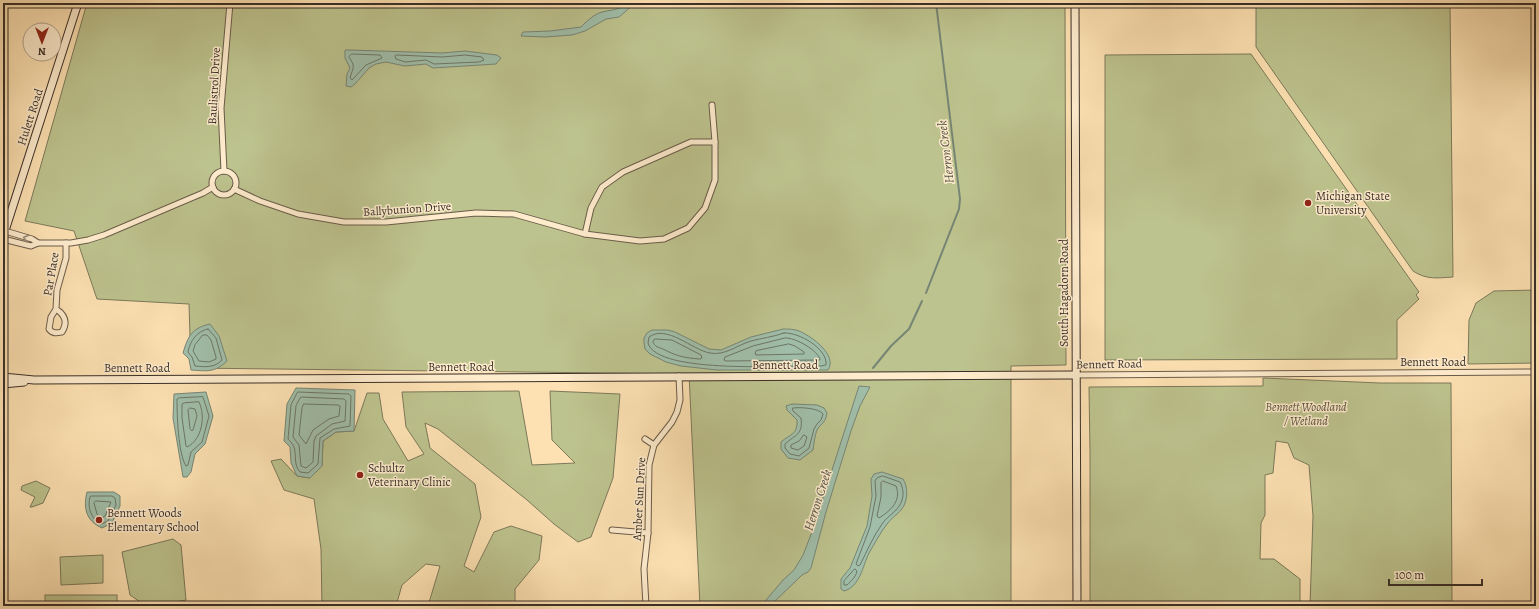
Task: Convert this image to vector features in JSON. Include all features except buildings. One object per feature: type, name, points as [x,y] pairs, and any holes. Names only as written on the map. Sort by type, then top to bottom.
[{"type":"street","name":"Hulett Road","points":[[4,236],[78,3]]},
{"type":"street","name":"Baulistrol Drive","points":[[224,171],[221,108],[230,3]]},
{"type":"street","name":"South Hagadorn Road","points":[[1075,3],[1075,375],[1077,606]]},
{"type":"street","name":"Ballybunion Drive","points":[[234,189],[260,201],[298,214],[344,222],[386,222],[476,213],[514,214],[585,234],[640,242],[664,239],[688,228],[705,208],[715,180],[716,142],[712,105]]},
{"type":"street","points":[[585,234],[591,208],[602,187],[623,172],[690,142],[716,142]]},
{"type":"street","points":[[224,171],[231,172],[235,178],[236,184],[234,189],[228,194],[218,193],[213,187],[213,180],[215,176],[224,171]]},
{"type":"street","points":[[4,236],[31,246],[38,243],[66,243],[88,240],[106,235],[203,193],[213,187]]},
{"type":"street","points":[[4,236],[32,239],[38,243]]},
{"type":"street","name":"Par Place","points":[[56,309],[65,319],[66,326],[62,332],[57,333],[52,332],[49,329],[51,317],[56,309],[57,290],[66,258],[66,243]]},
{"type":"street","name":"Bennett Road","points":[[3,378],[34,380],[1536,372]]},
{"type":"street","name":"Amber Sun Drive","points":[[646,606],[644,569],[648,533],[649,465],[654,445],[672,422],[677,412],[680,400],[680,376]]},
{"type":"street","name":"Bennett Road","points":[[3,384],[34,380]]},
{"type":"street","points":[[645,439],[654,445]]},
{"type":"street","points":[[612,530],[648,533]]},
{"type":"green space","points":[[87,3],[1065,3],[1066,365],[1011,366],[1011,606],[700,606],[689,374],[191,368],[189,304],[97,299],[74,231],[25,221]]},
{"type":"green space","points":[[1100,3],[1250,3],[1250,4]]},
{"type":"green space","points":[[1256,3],[1450,3],[1453,277],[1428,277],[1413,271],[1256,47]]},
{"type":"green space","points":[[1251,54],[1419,292],[1416,295],[1419,299],[1397,320],[1397,359],[1105,360],[1105,55]]},
{"type":"green space","points":[[1536,290],[1536,363],[1468,364],[1469,320],[1476,303],[1494,291]]},
{"type":"green space","name":"Bennett Woodland / Wetland","points":[[1263,378],[1380,383],[1451,383],[1452,606],[1310,606],[1313,516],[1309,465],[1294,458],[1288,443],[1276,441],[1273,473],[1265,475],[1265,515],[1261,523],[1260,559],[1274,559],[1300,579],[1300,606],[1090,606],[1089,387],[1263,386]]},
{"type":"green space","points":[[519,391],[532,465],[575,463],[552,440],[550,391],[620,394],[613,478],[591,537],[578,542],[438,429],[425,423],[430,448],[475,484],[481,517],[464,566],[474,572],[494,532],[511,526],[542,536],[539,560],[515,589],[515,606],[428,606],[440,566],[426,564],[402,585],[396,606],[322,606],[321,549],[314,499],[284,490],[271,461],[281,459],[297,476],[310,478],[322,466],[323,441],[336,432],[354,431],[367,393],[379,393],[383,419],[408,461],[424,454],[406,427],[402,392]]},
{"type":"green space","points":[[36,481],[50,488],[43,503],[30,507],[35,497],[21,490],[22,486]]},
{"type":"green space","points":[[173,539],[181,545],[186,600],[146,606],[130,595],[122,552]]},
{"type":"green space","points":[[103,555],[103,583],[61,585],[60,557]]},
{"type":"green space","points":[[45,595],[117,595],[117,606],[45,606]]},
{"type":"water","points":[[626,3],[635,3],[619,17],[606,19],[585,31],[572,35],[545,37],[521,36],[523,32],[550,31],[581,27],[596,14],[616,9]]},
{"type":"water","points":[[345,50],[442,53],[465,51],[497,55],[501,58],[496,64],[433,68],[426,64],[405,66],[386,62],[376,64],[369,68],[355,84],[351,87],[346,86],[347,74],[350,68],[345,58]]},
{"type":"water","points":[[210,324],[219,336],[227,361],[218,368],[206,371],[191,370],[189,359],[183,353],[189,337],[195,330]]},
{"type":"water","points":[[783,329],[793,329],[799,331],[810,337],[822,347],[829,358],[830,364],[828,370],[717,370],[681,366],[666,362],[650,354],[645,349],[644,343],[644,338],[647,333],[652,330],[668,330],[709,349],[721,350],[751,337]]},
{"type":"water","points":[[859,386],[870,387],[860,406],[851,431],[826,512],[811,568],[770,606],[761,606],[783,580],[794,570],[803,555],[812,532]]},
{"type":"water","points":[[296,388],[355,390],[354,431],[336,432],[323,441],[322,466],[310,478],[297,476],[291,463],[290,447],[284,441],[287,404]]},
{"type":"water","points":[[206,392],[213,416],[205,444],[195,454],[191,472],[187,477],[183,477],[173,418],[174,394]]},
{"type":"water","points":[[792,404],[817,405],[824,408],[827,413],[824,421],[817,431],[813,450],[800,460],[788,458],[781,449],[781,442],[793,434],[797,425],[797,420],[787,410],[786,406]]},
{"type":"water","points":[[882,472],[903,479],[907,490],[907,497],[902,509],[884,527],[869,553],[854,585],[844,591],[841,589],[841,579],[850,568],[867,526],[872,496],[871,479],[874,474]]},
{"type":"water","points":[[87,492],[114,492],[120,496],[120,506],[112,523],[102,528],[92,522],[87,513],[85,503]]},
{"type":"waterway","name":"Herron Creek","points":[[926,293],[959,209],[960,199],[936,3]]},
{"type":"waterway","name":"Herron Creek","points":[[873,368],[891,346],[909,329],[922,301]]},
{"type":"place","name":"Michigan State University","points":[[1308,203]]},
{"type":"place","name":"Schultz Veterinary Clinic","points":[[360,475]]},
{"type":"place","name":"Bennett Woods Elementary School","points":[[99,520]]}]
